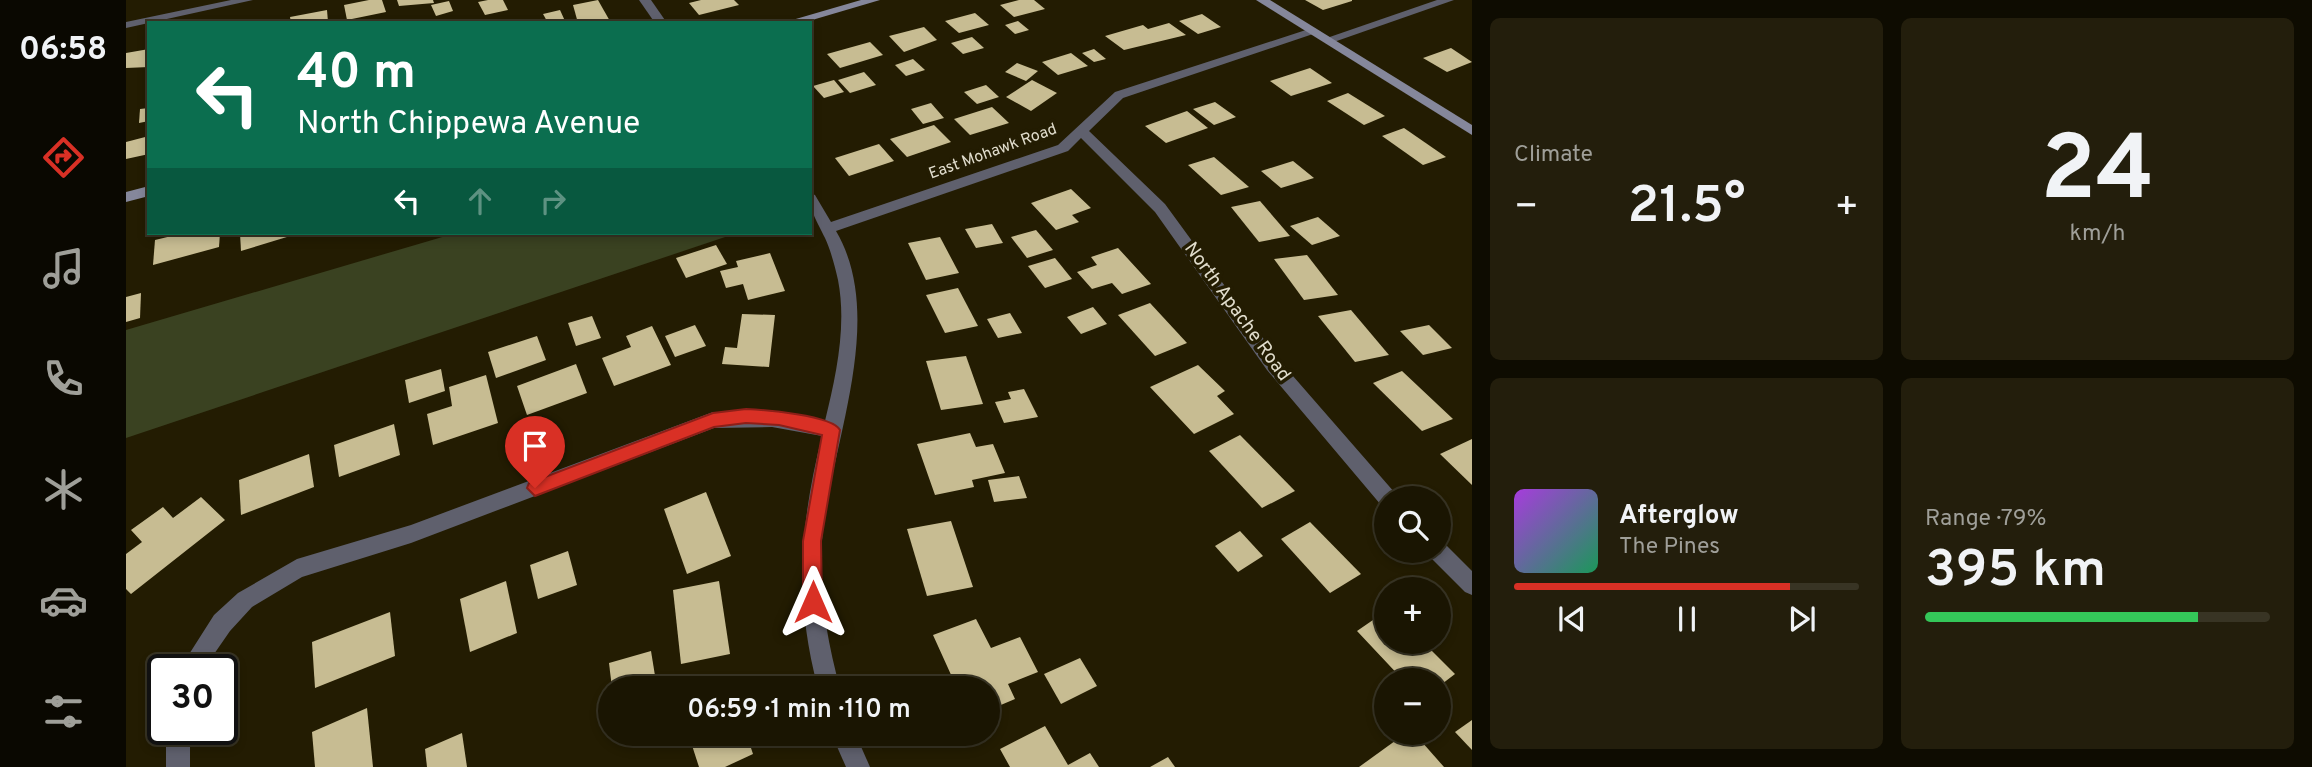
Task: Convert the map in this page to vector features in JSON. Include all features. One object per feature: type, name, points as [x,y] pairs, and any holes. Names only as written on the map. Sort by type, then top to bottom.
[{"type":"street","points":[[126,25],[247,0]]},
{"type":"street","points":[[645,0],[659,21]]},
{"type":"street","points":[[795,21],[874,0]]},
{"type":"street","points":[[1262,0],[1472,131]]},
{"type":"street","points":[[1327,40],[1448,0]]},
{"type":"street","name":"East Mohawk Road","points":[[830,228],[1063,148],[1119,94],[1312,31]]},
{"type":"street","name":"North Apache Road","points":[[1081,131],[1160,208],[1273,365],[1376,486]]},
{"type":"street","points":[[126,197],[147,192]]},
{"type":"street","points":[[812,201],[830,228],[842,256],[850,291],[850,329],[812,541],[813,602],[827,676]]},
{"type":"street","points":[[201,654],[222,623],[245,600],[297,569],[448,521],[713,420],[746,416],[779,418],[831,430]]},
{"type":"street","points":[[1450,563],[1472,585]]},
{"type":"street","points":[[177,745],[178,767]]},
{"type":"street","points":[[849,746],[858,767]]},
{"type":"green space","points":[[449,235],[731,235],[126,438],[126,330]]},
{"type":"building","points":[[382,0],[386,12],[347,20],[344,5]]},
{"type":"building","points":[[397,0],[433,0],[434,3],[399,6]]},
{"type":"building","points":[[503,0],[508,10],[485,15],[478,2]]},
{"type":"building","points":[[598,0],[610,21],[577,21],[573,5]]},
{"type":"building","points":[[701,0],[734,0],[739,5],[699,15],[689,3]]},
{"type":"building","points":[[1019,0],[1034,0],[1045,9],[1014,17],[1000,5]]},
{"type":"building","points":[[1305,0],[1352,0],[1352,1],[1323,10]]},
{"type":"building","points":[[449,1],[453,11],[436,16],[431,5]]},
{"type":"building","points":[[327,10],[328,21],[291,21],[290,17]]},
{"type":"building","points":[[560,10],[565,21],[547,21],[543,14]]},
{"type":"building","points":[[975,13],[989,25],[959,33],[945,21]]},
{"type":"building","points":[[1202,14],[1221,27],[1198,34],[1179,21]]},
{"type":"building","points":[[1018,21],[1029,30],[1015,34],[1005,25]]},
{"type":"building","points":[[1169,23],[1186,35],[1124,50],[1105,36],[1143,25],[1148,29]]},
{"type":"building","points":[[924,27],[937,40],[904,52],[889,36]]},
{"type":"building","points":[[972,37],[984,48],[963,54],[951,43]]},
{"type":"building","points":[[870,42],[883,55],[840,68],[827,54]]},
{"type":"building","points":[[1451,48],[1472,62],[1447,72],[1423,58]]},
{"type":"building","points":[[147,49],[147,67],[126,68],[126,53]]},
{"type":"building","points":[[1094,49],[1106,59],[1094,62],[1082,53]]},
{"type":"building","points":[[1071,53],[1088,66],[1058,75],[1042,62]]},
{"type":"building","points":[[913,59],[925,70],[906,76],[895,65]]},
{"type":"building","points":[[1017,63],[1038,71],[1026,81],[1005,72]]},
{"type":"building","points":[[1310,68],[1332,83],[1291,96],[1270,81]]},
{"type":"building","points":[[864,72],[876,85],[850,93],[838,80]]},
{"type":"building","points":[[834,80],[844,92],[824,98],[813,86]]},
{"type":"building","points":[[1032,80],[1057,93],[1031,111],[1006,97]]},
{"type":"building","points":[[986,85],[999,97],[977,104],[964,92]]},
{"type":"building","points":[[1348,93],[1385,116],[1364,125],[1327,101]]},
{"type":"building","points":[[1215,102],[1236,117],[1214,125],[1193,109]]},
{"type":"building","points":[[931,103],[944,118],[923,124],[911,109]]},
{"type":"building","points":[[992,107],[1009,123],[970,135],[954,119]]},
{"type":"building","points":[[147,108],[147,121],[139,123],[140,109]]},
{"type":"building","points":[[1187,111],[1208,128],[1166,143],[1145,126]]},
{"type":"building","points":[[934,125],[951,142],[907,157],[890,139]]},
{"type":"building","points":[[1404,128],[1446,157],[1423,165],[1382,136]]},
{"type":"building","points":[[147,137],[147,154],[126,159],[126,142]]},
{"type":"building","points":[[879,144],[894,161],[849,176],[835,158]]},
{"type":"building","points":[[1214,157],[1249,187],[1221,195],[1188,165]]},
{"type":"building","points":[[1293,161],[1314,178],[1281,188],[1261,171]]},
{"type":"building","points":[[1071,189],[1091,208],[1072,215],[1079,222],[1056,230],[1031,203]]},
{"type":"building","points":[[1260,201],[1290,236],[1259,242],[1231,207]]},
{"type":"building","points":[[1318,217],[1340,236],[1312,245],[1290,226]]},
{"type":"building","points":[[992,224],[1003,243],[976,248],[965,229]]},
{"type":"building","points":[[1036,230],[1053,250],[1027,258],[1011,237]]},
{"type":"building","points":[[176,235],[220,235],[219,247],[153,265],[155,240]]},
{"type":"building","points":[[240,235],[293,235],[241,251]]},
{"type":"building","points":[[940,237],[959,273],[926,280],[908,243]]},
{"type":"building","points":[[716,245],[727,264],[686,278],[676,258]]},
{"type":"building","points":[[1118,248],[1151,284],[1122,294],[1112,283],[1092,289],[1077,272],[1097,265],[1091,257]]},
{"type":"building","points":[[770,253],[785,291],[748,300],[743,284],[726,288],[720,271],[738,267],[736,261]]},
{"type":"building","points":[[1307,255],[1338,295],[1304,300],[1274,259]]},
{"type":"building","points":[[1055,258],[1072,279],[1045,288],[1028,266]]},
{"type":"building","points":[[958,288],[978,326],[945,333],[926,295]]},
{"type":"building","points":[[141,293],[140,318],[126,322],[126,297]]},
{"type":"building","points":[[1150,303],[1187,343],[1155,356],[1118,315]]},
{"type":"building","points":[[1093,307],[1107,324],[1081,334],[1067,317]]},
{"type":"building","points":[[1351,310],[1389,355],[1355,362],[1318,316]]},
{"type":"building","points":[[1010,313],[1022,333],[998,338],[987,319]]},
{"type":"building","points":[[742,314],[775,315],[769,367],[722,364],[725,347],[737,348]]},
{"type":"building","points":[[592,316],[601,338],[576,346],[568,323]]},
{"type":"building","points":[[695,325],[706,346],[675,357],[665,336]]},
{"type":"building","points":[[1429,325],[1452,348],[1423,355],[1400,331]]},
{"type":"building","points":[[652,326],[671,365],[614,386],[602,358],[631,347],[626,336]]},
{"type":"building","points":[[537,336],[546,360],[496,378],[488,352]]},
{"type":"building","points":[[966,356],[983,404],[941,410],[926,361]]},
{"type":"building","points":[[576,364],[587,393],[527,415],[517,386]]},
{"type":"building","points":[[1198,365],[1225,391],[1217,396],[1234,414],[1194,434],[1150,387]]},
{"type":"building","points":[[441,369],[445,391],[409,403],[405,380]]},
{"type":"building","points":[[1402,371],[1453,419],[1422,431],[1373,383]]},
{"type":"building","points":[[486,375],[498,423],[433,445],[427,414],[452,406],[449,387]]},
{"type":"building","points":[[1024,389],[1038,417],[1004,423],[995,402],[1011,399],[1008,392]]},
{"type":"building","points":[[394,424],[400,455],[339,477],[334,445]]},
{"type":"building","points":[[970,433],[976,447],[993,444],[1005,473],[972,480],[974,487],[935,495],[917,444]]},
{"type":"building","points":[[1240,435],[1295,491],[1262,508],[1209,451]]},
{"type":"building","points":[[1472,439],[1472,485],[1440,454]]},
{"type":"building","points":[[309,454],[314,487],[241,515],[239,480]]},
{"type":"building","points":[[1019,476],[1027,498],[994,502],[988,480]]},
{"type":"building","points":[[706,492],[731,556],[687,574],[664,509]]},
{"type":"building","points":[[201,497],[225,520],[131,594],[126,589],[126,554],[142,542],[131,530],[163,507],[173,518]]},
{"type":"building","points":[[951,521],[973,587],[927,596],[907,529]]},
{"type":"building","points":[[1310,522],[1361,574],[1330,593],[1281,539]]},
{"type":"building","points":[[1240,531],[1263,556],[1238,572],[1215,546]]},
{"type":"building","points":[[568,551],[577,585],[538,599],[530,565]]},
{"type":"building","points":[[506,581],[517,633],[470,652],[460,599]]},
{"type":"building","points":[[719,581],[730,654],[681,664],[673,590]]},
{"type":"building","points":[[390,612],[395,656],[315,688],[312,642]]},
{"type":"building","points":[[976,619],[991,648],[1020,637],[1038,672],[1008,684],[1015,699],[1000,705],[1000,676],[952,676],[933,635]]},
{"type":"building","points":[[1374,619],[1374,649],[1357,631]]},
{"type":"building","points":[[651,651],[655,676],[611,676],[609,663]]},
{"type":"building","points":[[1379,654],[1435,654],[1449,668],[1392,668]]},
{"type":"building","points":[[1080,658],[1097,686],[1061,704],[1044,674]]},
{"type":"building","points":[[367,708],[373,767],[315,767],[312,732]]},
{"type":"building","points":[[1472,720],[1472,750],[1455,732]]},
{"type":"building","points":[[1045,726],[1068,765],[1090,753],[1099,767],[1010,767],[1000,749]]},
{"type":"building","points":[[462,733],[467,767],[427,767],[425,749]]},
{"type":"building","points":[[1389,745],[1425,745],[1444,767],[1359,767]]},
{"type":"building","points":[[692,746],[750,746],[753,754],[725,767],[699,767]]},
{"type":"building","points":[[1168,757],[1175,767],[1150,767]]},
{"type":"route","points":[[535,488],[691,426],[713,420],[746,416],[779,418],[831,430],[812,541],[813,602]]}]
